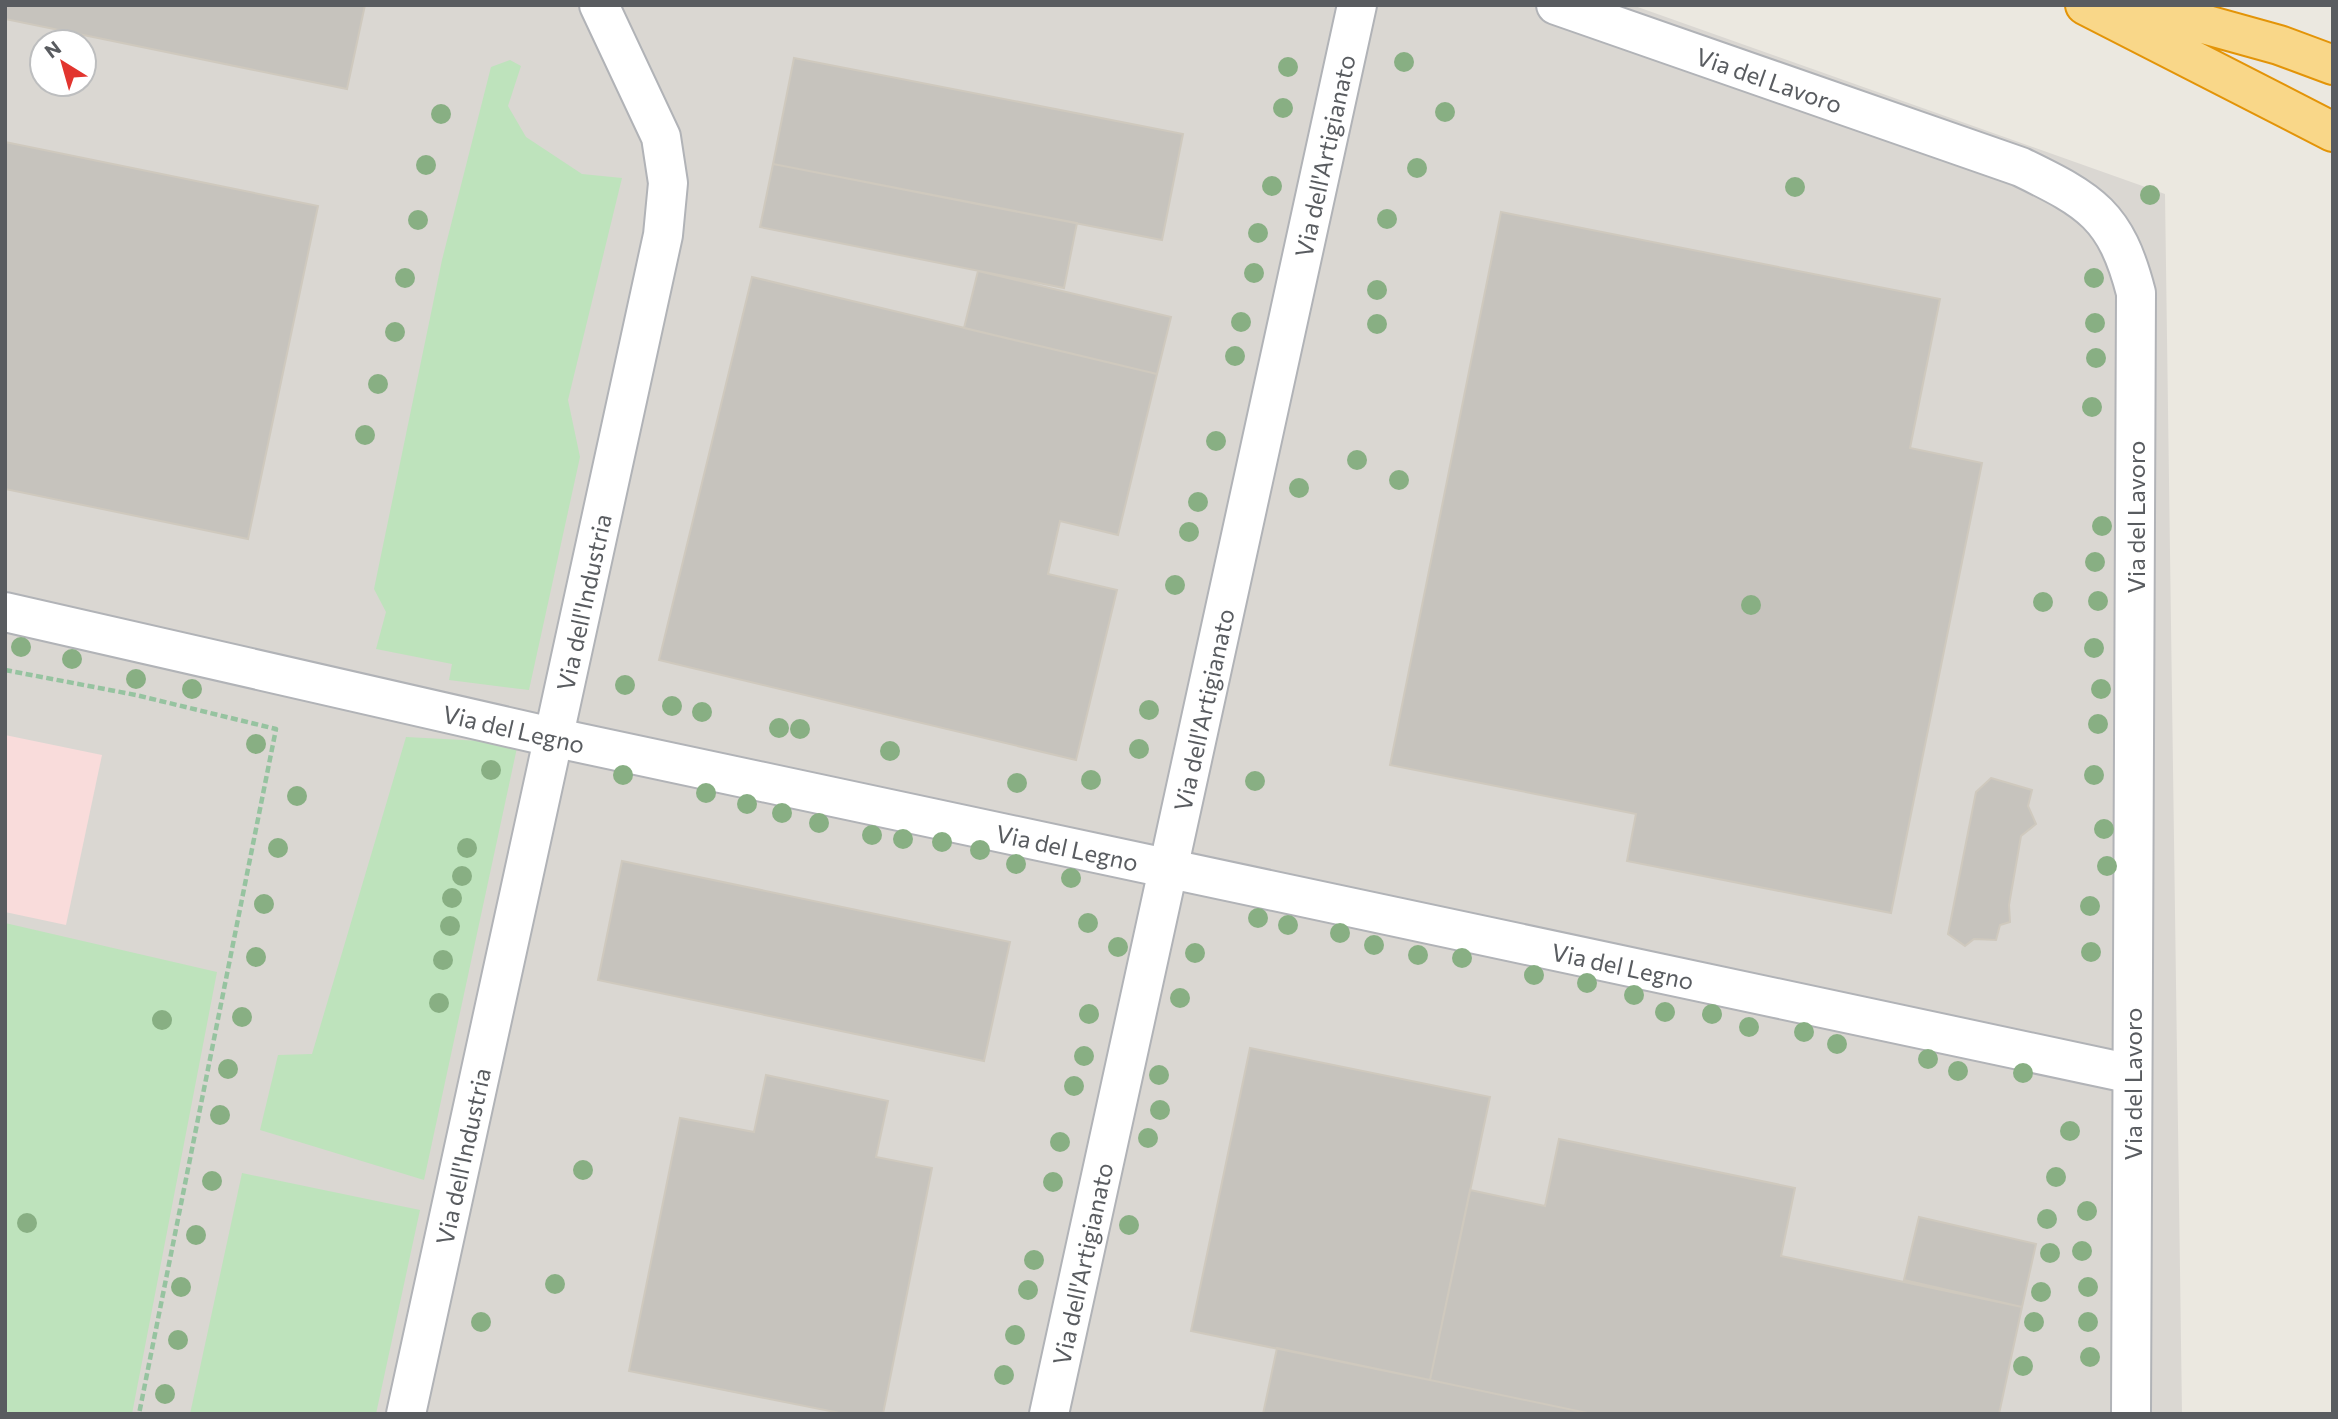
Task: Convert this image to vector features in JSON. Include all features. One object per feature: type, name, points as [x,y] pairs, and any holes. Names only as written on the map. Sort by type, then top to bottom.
[{"type":"highway","points":[[2085,5],[2333,132]]},
{"type":"highway","points":[[2135,5],[2279,45],[2333,65]]},
{"type":"highway","points":[[2205,5],[2279,45]]},
{"type":"street","name":"Via dell'Industria","points":[[406,1414],[663,235],[668,183],[661,136],[599,5]]},
{"type":"street","name":"Via dell'Artigianato","points":[[1049,1414],[1357,5]]},
{"type":"street","name":"Via del Lavoro","points":[[1556,5],[2021,167],[2059,185],[2105,218],[2126,255],[2136,292],[2131,1414]]},
{"type":"street","name":"Via del Legno","points":[[5,612],[552,737],[2132,1074]]},
{"type":"path","points":[[5,670],[136,695],[276,729],[139,1414]]},
{"type":"shaded area","points":[[5,5],[1632,5],[2165,194],[2182,1414],[5,1414]]},
{"type":"shaded area","points":[[5,735],[102,755],[66,925],[5,912]]},
{"type":"green space","points":[[510,60],[521,66],[508,106],[526,137],[582,174],[622,178],[568,400],[580,457],[529,690],[449,680],[452,664],[376,649],[386,612],[374,589],[442,260],[491,67]]},
{"type":"green space","points":[[406,737],[518,743],[424,1180],[260,1130],[278,1055],[312,1054]]},
{"type":"green space","points":[[5,923],[217,972],[132,1414],[5,1414]]},
{"type":"green space","points":[[242,1173],[420,1210],[376,1414],[190,1414]]},
{"type":"building","points":[[5,5],[365,5],[347,89],[98,38],[98,28],[49,28],[5,19]]},
{"type":"building","points":[[794,58],[1183,134],[1162,240],[773,164]]},
{"type":"building","points":[[5,142],[318,206],[248,539],[5,489]]},
{"type":"building","points":[[773,164],[1077,223],[1064,288],[760,227]]},
{"type":"building","points":[[1501,212],[1940,299],[1910,448],[1982,463],[1891,913],[1627,861],[1636,814],[1390,765]]},
{"type":"building","points":[[978,271],[1171,317],[1157,374],[964,328]]},
{"type":"building","points":[[752,277],[1157,374],[1118,535],[1060,521],[1048,574],[1117,590],[1076,760],[659,660]]},
{"type":"building","points":[[1991,778],[2032,790],[2028,806],[2036,824],[2021,836],[2009,905],[2010,922],[2000,925],[1996,940],[1974,939],[1965,946],[1948,934],[1976,792]]},
{"type":"building","points":[[622,861],[1010,942],[984,1061],[598,980]]},
{"type":"building","points":[[1250,1048],[1490,1097],[1430,1380],[1191,1331]]},
{"type":"building","points":[[766,1075],[888,1101],[876,1157],[932,1168],[883,1414],[845,1414],[629,1371],[680,1118],[754,1132]]},
{"type":"building","points":[[1559,1139],[1795,1188],[1781,1256],[2022,1307],[1999,1414],[1592,1414],[1430,1380],[1470,1190],[1545,1206]]},
{"type":"building","points":[[1919,1217],[2036,1244],[2022,1307],[1904,1280]]},
{"type":"building","points":[[1277,1348],[1430,1380],[1592,1414],[1263,1414]]}]
